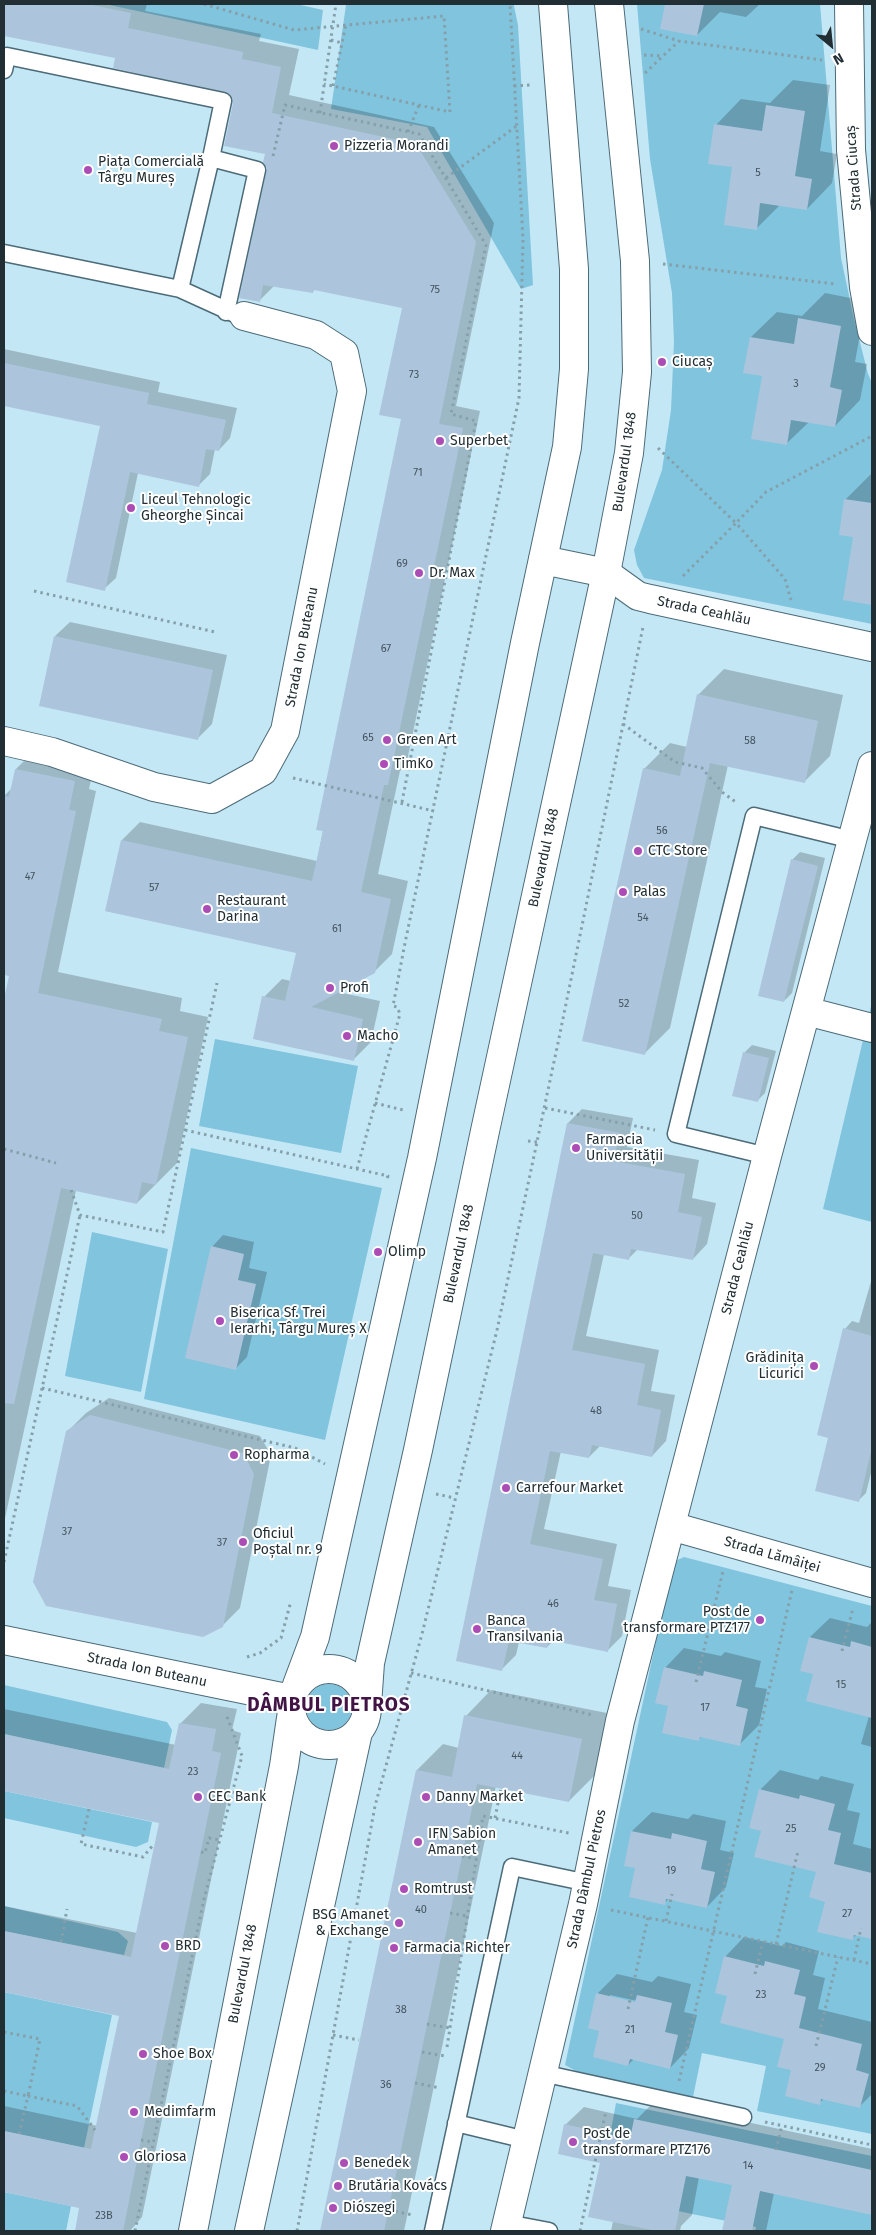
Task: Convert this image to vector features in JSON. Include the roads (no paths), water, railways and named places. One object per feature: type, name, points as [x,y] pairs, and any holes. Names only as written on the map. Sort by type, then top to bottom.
[{"type":"street","name":"Bulevardul 1848","points":[[193,2231],[284,1766],[293,1701],[316,1636],[422,1158],[567,447],[574,370],[574,269],[553,4]]},
{"type":"street","name":"Bulevardul 1848","points":[[367,1705],[370,1663],[418,1450],[606,573],[629,454],[636,372],[635,261],[610,4]]},
{"type":"street","name":"Strada Ciucaș","points":[[849,4],[850,150],[864,287],[872,331]]},
{"type":"street","name":"Strada Ion Buteanu","points":[[4,741],[52,752],[154,787],[212,799],[263,771],[285,731],[352,391],[344,353],[316,335],[235,314]]},
{"type":"street","name":"Strada Ceahlău","points":[[543,560],[606,573],[638,596],[872,647]]},
{"type":"street","name":"Strada Ceahlău","points":[[671,1526],[767,1156],[872,766]]},
{"type":"street","points":[[806,1011],[872,1028]]},
{"type":"street","name":"Strada Lămâiței","points":[[671,1526],[864,1591]]},
{"type":"street","name":"Strada Dâmbul Pietros","points":[[506,2227],[585,1894],[620,1721],[671,1526]]},
{"type":"street","name":"Strada Ion Buteanu","points":[[4,1640],[293,1701]]},
{"type":"street","points":[[249,2231],[358,1732],[365,1719],[367,1705],[364,1692],[356,1681],[346,1673],[333,1669],[319,1670],[307,1676],[293,1701],[297,1730],[310,1741],[322,1746],[335,1745],[350,1739],[358,1732]]},
{"type":"lane","points":[[4,70],[7,56],[223,101],[180,289]]},
{"type":"lane","points":[[4,253],[180,289],[235,314],[257,170],[211,158]]},
{"type":"lane","points":[[767,1156],[676,1134],[754,816],[852,840]]},
{"type":"lane","points":[[432,2231],[512,1867],[585,1894]]},
{"type":"lane","points":[[542,2074],[743,2117]]},
{"type":"lane","points":[[456,2123],[526,2140]]},
{"type":"lane","points":[[506,2227],[550,2231]]},
{"type":"place","name":"Pizzeria Morandi","points":[[334,146]]},
{"type":"place","name":"Piața Comercială Târgu Mureș","points":[[88,170]]},
{"type":"place","name":"Ciucaș","points":[[662,362]]},
{"type":"place","name":"Superbet","points":[[440,441]]},
{"type":"place","name":"Liceul Tehnologic Gheorghe Șincai","points":[[131,508]]},
{"type":"place","name":"Dr. Max","points":[[419,573]]},
{"type":"place","name":"Green Art","points":[[387,740]]},
{"type":"place","name":"TimKo","points":[[384,764]]},
{"type":"place","name":"CTC Store","points":[[638,851]]},
{"type":"place","name":"Palas","points":[[623,892]]},
{"type":"place","name":"Restaurant Darina","points":[[207,909]]},
{"type":"place","name":"Profi","points":[[330,988]]},
{"type":"place","name":"Macho","points":[[347,1036]]},
{"type":"place","name":"Farmacia Universității","points":[[576,1148]]},
{"type":"place","name":"Olimp","points":[[378,1252]]},
{"type":"place","name":"Biserica Sf. Trei Ierarhi, Târgu Mureș X","points":[[220,1321]]},
{"type":"place","name":"Grădinița Licurici","points":[[814,1366]]},
{"type":"place","name":"Ropharma","points":[[234,1455]]},
{"type":"place","name":"Carrefour Market","points":[[506,1488]]},
{"type":"place","name":"Oficiul Poștal nr. 9","points":[[243,1542]]},
{"type":"place","name":"Post de transformare PTZ177","points":[[760,1620]]},
{"type":"place","name":"Banca Transilvania","points":[[477,1629]]},
{"type":"place","name":"CEC Bank","points":[[198,1797]]},
{"type":"place","name":"Danny Market","points":[[426,1797]]},
{"type":"place","name":"IFN Sabion Amanet","points":[[418,1842]]},
{"type":"place","name":"Romtrust","points":[[404,1889]]},
{"type":"place","name":"BSG Amanet & Exchange","points":[[399,1923]]},
{"type":"place","name":"BRD","points":[[165,1946]]},
{"type":"place","name":"Farmacia Richter","points":[[394,1948]]},
{"type":"place","name":"Shoe Box","points":[[143,2054]]},
{"type":"place","name":"Medimfarm","points":[[134,2112]]},
{"type":"place","name":"Post de transformare PTZ176","points":[[573,2142]]},
{"type":"place","name":"Gloriosa","points":[[124,2157]]},
{"type":"place","name":"Benedek","points":[[344,2163]]},
{"type":"place","name":"Brutăria Kovács","points":[[338,2186]]},
{"type":"place","name":"Diószegi","points":[[333,2208]]},
{"type":"district","name":"DÂMBUL PIETROS","points":[[329,1706]]}]
